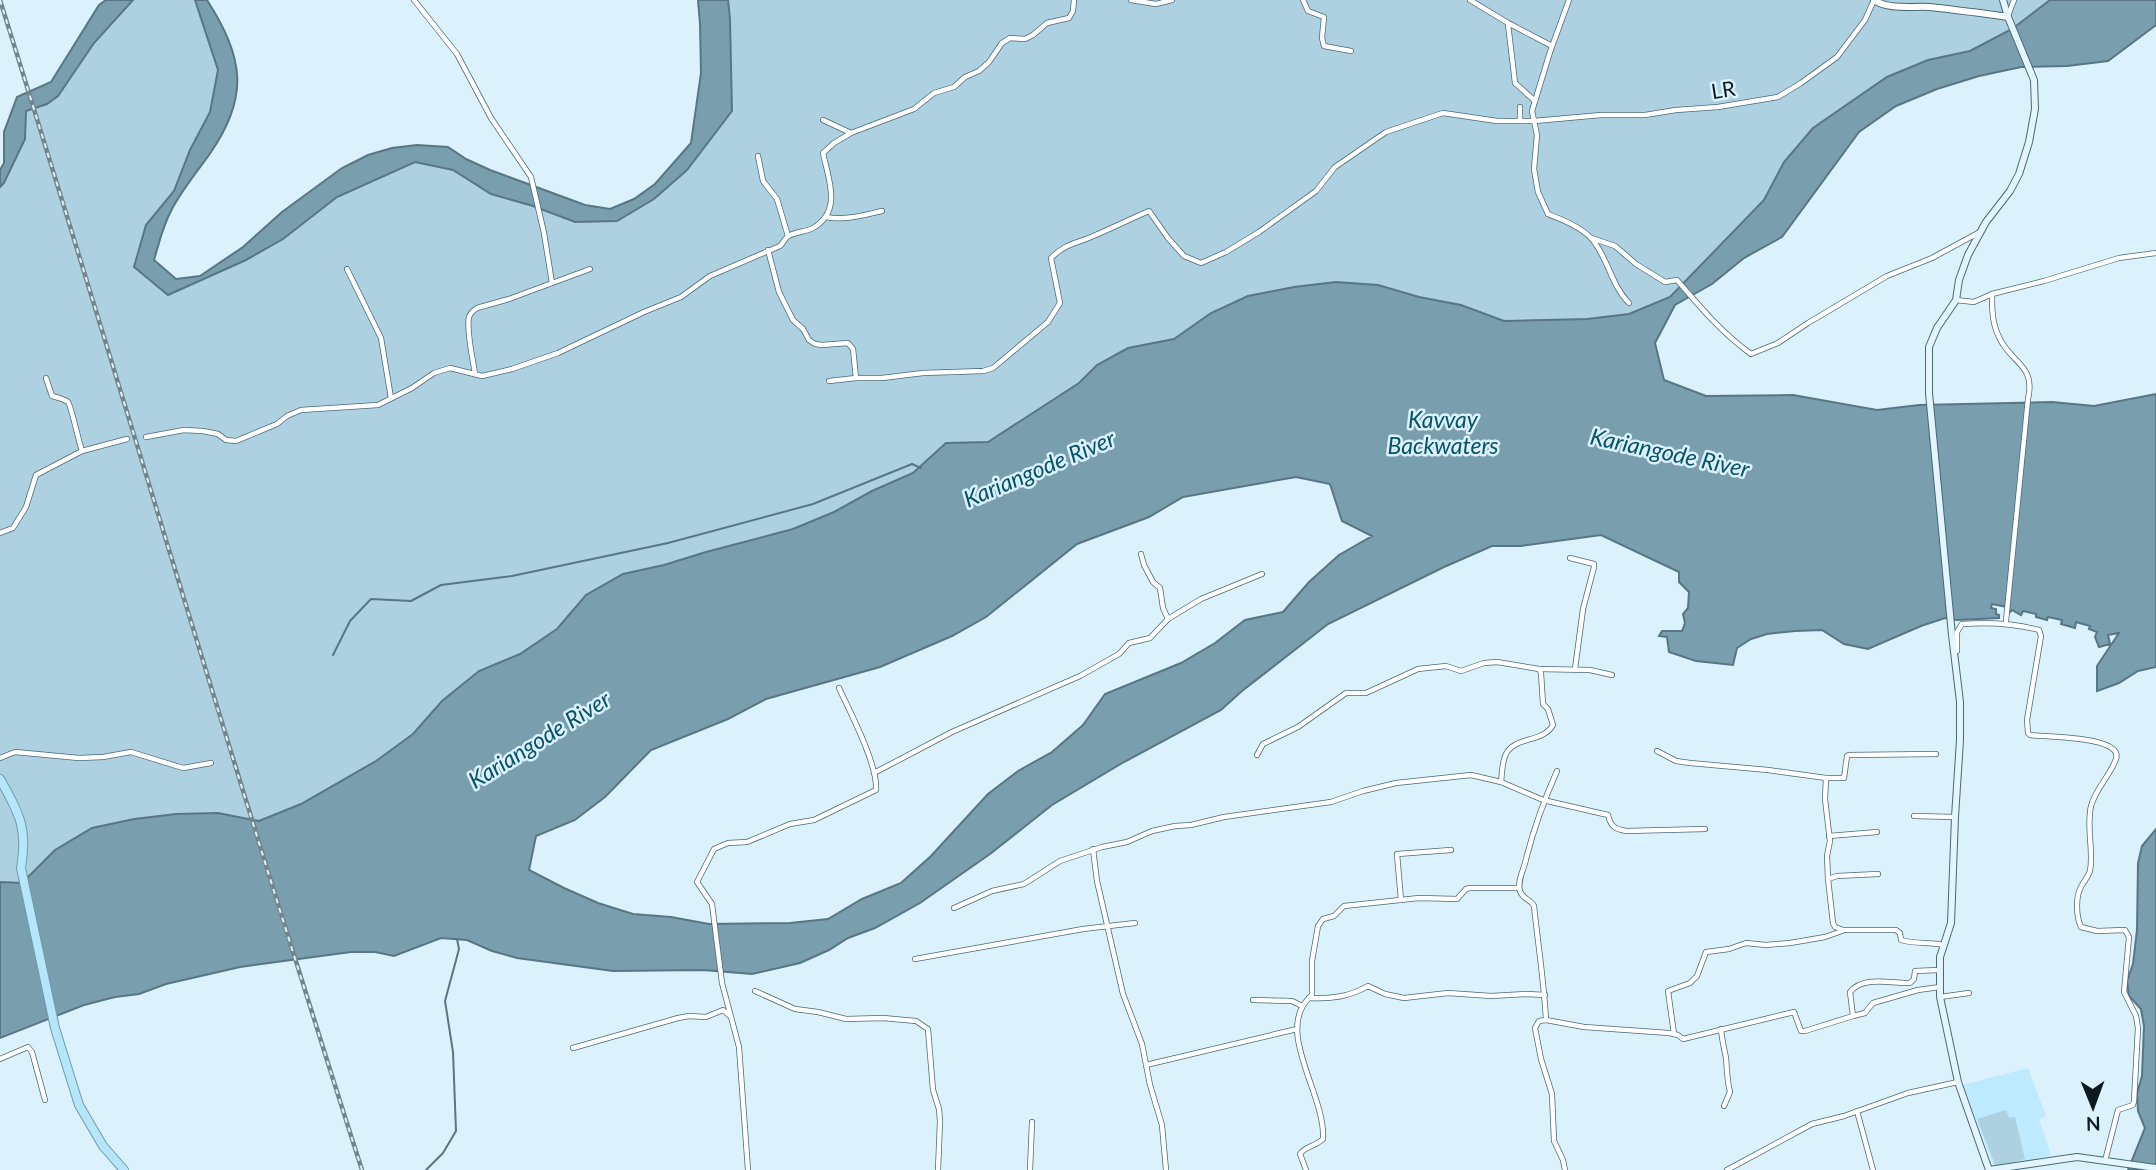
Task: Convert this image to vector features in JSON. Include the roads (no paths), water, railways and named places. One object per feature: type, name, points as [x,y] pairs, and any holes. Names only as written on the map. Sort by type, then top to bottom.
[{"type":"highway","points":[[0,779],[19,813],[25,846],[21,868],[55,1028],[79,1105],[103,1146],[124,1170]]},
{"type":"main road","points":[[2003,0],[2034,80],[2035,109],[2024,162],[2010,191],[1968,255],[1959,280],[1956,300],[1937,328],[1929,346],[1929,393],[1960,702],[1961,740],[1951,923],[1940,954],[1940,997],[1958,1082],[1989,1170],[2077,1157],[2156,1168]]},
{"type":"street","points":[[414,0],[457,54],[491,118],[531,177],[552,283]]},
{"type":"street","points":[[146,438],[184,430],[203,430],[218,433],[226,440],[236,441],[277,424],[301,410],[378,405],[442,370],[454,368],[482,376],[512,369],[558,353],[681,297],[710,276],[780,246],[788,236],[816,227],[826,217],[832,197],[829,170],[822,153],[834,142],[914,108],[934,93],[954,87],[979,71],[1002,43],[1010,38],[1025,39],[1047,23],[1069,18],[1074,0]]},
{"type":"street","points":[[1131,0],[1172,0]]},
{"type":"street","points":[[1303,0],[1308,11],[1324,17],[1324,46],[1351,51]]},
{"type":"street","points":[[1470,0],[1552,46]]},
{"type":"street","points":[[1569,0],[1532,111],[1537,135],[1534,169],[1538,192],[1548,214],[1574,225],[1591,238],[1615,246],[1636,264],[1665,282],[1677,280],[1706,314],[1751,354],[1778,343],[1887,276],[1932,258],[1981,232]]},
{"type":"street","points":[[1874,0],[1899,6],[2008,17],[2014,0]]},
{"type":"street","name":"LR","points":[[856,378],[984,371],[993,368],[1048,322],[1060,303],[1051,258],[1062,247],[1090,238],[1149,211],[1184,256],[1201,263],[1226,252],[1267,226],[1316,191],[1335,167],[1386,132],[1443,113],[1497,121],[1534,121],[1601,115],[1645,115],[1778,97],[1837,57],[1865,20],[1874,0]]},
{"type":"street","points":[[1508,23],[1515,83],[1535,101]]},
{"type":"street","points":[[1520,107],[1520,121]]},
{"type":"street","points":[[823,120],[851,133]]},
{"type":"street","points":[[758,156],[764,181],[777,199],[788,236]]},
{"type":"street","points":[[826,217],[856,217],[882,211]]},
{"type":"street","points":[[1591,238],[1619,294],[1629,303]]},
{"type":"street","points":[[768,250],[779,292],[793,320],[803,329],[809,340],[815,344],[848,343],[853,349],[856,378],[829,381]]},
{"type":"street","points":[[1956,300],[1974,302],[1992,294],[2119,258],[2156,253]]},
{"type":"street","points":[[347,269],[380,338],[391,398]]},
{"type":"street","points":[[475,374],[469,316],[474,311],[590,270]]},
{"type":"street","points":[[1992,294],[1991,313],[1999,337],[2009,355],[2025,367],[2031,387],[2006,621]]},
{"type":"street","points":[[46,377],[51,396],[68,402],[72,408],[74,427],[82,451]]},
{"type":"street","points":[[0,533],[13,528],[26,507],[36,475],[82,451],[127,439]]},
{"type":"street","points":[[1141,554],[1153,582],[1160,588],[1168,619]]},
{"type":"street","points":[[1570,558],[1594,565],[1583,609],[1575,669]]},
{"type":"street","points":[[874,773],[952,732],[1080,676],[1119,654],[1129,643],[1150,638],[1168,619],[1201,599],[1262,574]]},
{"type":"street","points":[[1955,659],[1957,632],[1962,624],[2011,624],[2039,630],[2042,636],[2027,720],[2028,733],[2098,741],[2114,748],[2117,753],[2093,799],[2089,816],[2090,870],[2078,894],[2081,927],[2097,931],[2125,930],[2129,937],[2124,992],[2136,1016],[2138,1028],[2134,1101],[2133,1105],[2118,1110],[2105,1161]]},
{"type":"street","points":[[1257,755],[1264,744],[1298,727],[1346,693],[1366,693],[1418,669],[1446,666],[1461,671],[1472,666],[1497,662],[1539,669],[1590,670],[1612,676]]},
{"type":"street","points":[[1501,782],[1504,758],[1510,749],[1552,729],[1553,721],[1541,698],[1539,669]]},
{"type":"street","points":[[748,1170],[739,1047],[722,983],[712,904],[697,882],[714,849],[728,843],[747,842],[790,824],[814,820],[876,790],[877,781],[860,733],[839,688]]},
{"type":"street","points":[[1657,751],[1676,761],[1769,769],[1839,780],[1844,778],[1849,755],[1936,754]]},
{"type":"street","points":[[0,758],[15,752],[79,758],[131,752],[183,768],[211,764]]},
{"type":"street","points":[[1546,1020],[1534,906],[1532,901],[1523,896],[1520,877],[1529,841],[1557,771]]},
{"type":"street","points":[[954,908],[992,891],[1024,884],[1060,861],[1093,849],[1127,842],[1153,831],[1224,817],[1331,802],[1396,783],[1466,774],[1501,782],[1544,800],[1608,815],[1610,824],[1615,829],[1704,829]]},
{"type":"street","points":[[1826,778],[1828,879],[1833,923],[1843,930]]},
{"type":"street","points":[[1914,816],[1955,817]]},
{"type":"street","points":[[1829,836],[1877,832]]},
{"type":"street","points":[[1093,849],[1097,881],[1123,994],[1142,1044],[1162,1125],[1166,1170]]},
{"type":"street","points":[[1402,900],[1397,853],[1451,850]]},
{"type":"street","points":[[1828,879],[1878,874]]},
{"type":"street","points":[[1306,1170],[1300,1154],[1302,1150],[1317,1145],[1323,1139],[1324,1126],[1301,1053],[1297,1029],[1299,1011],[1312,995],[1312,961],[1318,926],[1323,919],[1334,916],[1344,906],[1402,900],[1457,899],[1470,888],[1520,888]]},
{"type":"street","points":[[915,960],[1083,929],[1135,923]]},
{"type":"street","points":[[1674,1034],[1668,991],[1690,983],[1697,976],[1706,952],[1729,949],[1746,943],[1790,943],[1825,937],[1843,930],[1896,930],[1904,942],[1945,945]]},
{"type":"street","points":[[1853,1016],[1850,992],[1860,984],[1910,983],[1914,979],[1915,971],[1939,970]]},
{"type":"street","points":[[1309,998],[1331,999],[1368,986],[1385,994],[1404,998],[1448,993],[1491,996],[1545,995]]},
{"type":"street","points":[[1565,1170],[1554,1141],[1552,1094],[1535,1028],[1539,1021],[1674,1034],[1687,1039],[1794,1012],[1801,1031],[1865,1013],[1873,1003],[1918,990],[1940,987]]},
{"type":"street","points":[[755,991],[795,1009],[846,1019],[916,1021],[928,1029],[933,1090],[940,1121],[939,1170]]},
{"type":"street","points":[[1940,997],[1969,993]]},
{"type":"street","points":[[1253,1000],[1292,1001],[1302,1006]]},
{"type":"street","points":[[573,1048],[678,1018],[706,1017],[723,1010],[730,1017]]},
{"type":"street","points":[[1146,1065],[1297,1029]]},
{"type":"street","points":[[1721,1029],[1730,1092],[1724,1106]]},
{"type":"street","points":[[0,1059],[27,1047],[32,1052],[45,1100]]},
{"type":"street","points":[[1727,1170],[1803,1128],[1908,1093],[1958,1082]]},
{"type":"street","points":[[1857,1111],[1873,1170]]},
{"type":"street","points":[[1030,1170],[1032,1122]]},
{"type":"water","points":[[106,0],[133,0],[94,43],[58,96],[47,104],[26,111],[25,139],[0,187],[0,170],[4,163],[4,132],[17,97],[51,82],[99,5]]},
{"type":"water","points":[[195,0],[207,0],[229,41],[235,59],[236,96],[222,134],[176,202],[162,234],[154,260],[176,279],[200,276],[243,247],[282,212],[342,168],[368,155],[392,148],[417,145],[448,147],[490,170],[585,205],[610,209],[634,199],[655,184],[691,143],[701,73],[698,0],[728,0],[732,111],[687,170],[654,199],[617,221],[575,222],[491,194],[453,170],[415,162],[337,197],[283,239],[246,260],[168,295],[134,267],[146,225],[174,191],[190,150],[210,112],[218,70]]},
{"type":"water","name":"Kavvay Backwaters","points":[[2050,0],[2156,0],[2156,25],[2108,61],[2067,66],[2021,67],[1937,89],[1896,106],[1859,132],[1782,237],[1744,258],[1712,284],[1675,305],[1655,343],[1664,380],[1706,396],[1793,395],[1877,410],[1919,405],[2052,402],[2094,406],[2156,394],[2156,667],[2138,671],[2119,683],[2097,691],[2097,666],[2119,633],[2108,635],[2110,644],[2099,647],[2095,637],[2097,632],[2089,629],[2090,626],[2076,622],[2075,628],[2061,624],[2062,620],[2048,617],[2047,620],[2023,611],[2021,615],[2012,610],[2009,613],[2006,611],[2007,607],[1992,604],[1991,608],[1996,609],[1999,618],[1945,618],[1868,649],[1844,644],[1822,630],[1795,631],[1751,639],[1737,648],[1733,665],[1696,661],[1669,652],[1667,637],[1659,636],[1662,631],[1682,631],[1685,623],[1683,614],[1688,608],[1689,592],[1679,582],[1679,572],[1601,535],[1521,546],[1492,546],[1328,624],[1221,710],[1124,762],[1052,805],[990,854],[920,903],[875,928],[848,938],[800,963],[752,974],[703,970],[613,971],[517,958],[467,940],[441,938],[394,956],[375,952],[351,952],[240,967],[166,984],[139,994],[84,1005],[0,1038],[0,882],[22,883],[55,850],[92,828],[176,814],[218,813],[259,821],[301,804],[376,761],[413,734],[442,701],[479,671],[520,654],[557,629],[586,595],[623,574],[793,529],[834,512],[913,473],[946,443],[988,442],[1079,383],[1097,365],[1128,348],[1174,339],[1211,313],[1248,296],[1336,282],[1378,285],[1461,305],[1504,321],[1587,319],[1629,314],[1670,297],[1764,200],[1784,162],[1813,128],[1887,77],[1928,60],[1970,51],[2012,29]],"holes":[[[1296,477],[1330,484],[1342,521],[1372,536],[1339,555],[1309,582],[1283,612],[1245,620],[1215,643],[1181,663],[1105,694],[1083,725],[1052,752],[1018,771],[988,794],[931,856],[901,883],[862,899],[828,919],[790,923],[709,924],[633,914],[598,903],[529,870],[536,836],[575,820],[605,797],[651,750],[728,719],[766,699],[880,667],[952,636],[986,617],[1077,544],[1149,517],[1183,497]]]},
{"type":"water","points":[[2156,829],[2156,1170],[2128,1170],[2145,1128],[2138,1111],[2137,1093],[2142,1076],[2144,1026],[2141,1009],[2129,996],[2127,981],[2133,964],[2137,930],[2138,863],[2142,846]]},
{"type":"waterway","points":[[333,655],[350,621],[371,599],[411,601],[441,585],[512,576],[668,543],[813,504],[912,464],[921,468]]},
{"type":"waterway","points":[[426,1170],[443,1153],[456,1131],[453,1052],[445,1001],[459,949],[457,939]]},
{"type":"railway","points":[[0,0],[362,1170]]},
{"type":"water label","name":"Kariangode River","points":[[1670,452]]},
{"type":"water label","name":"Kariangode River","points":[[1039,468]]},
{"type":"water label","name":"Kariangode River","points":[[539,739]]}]
